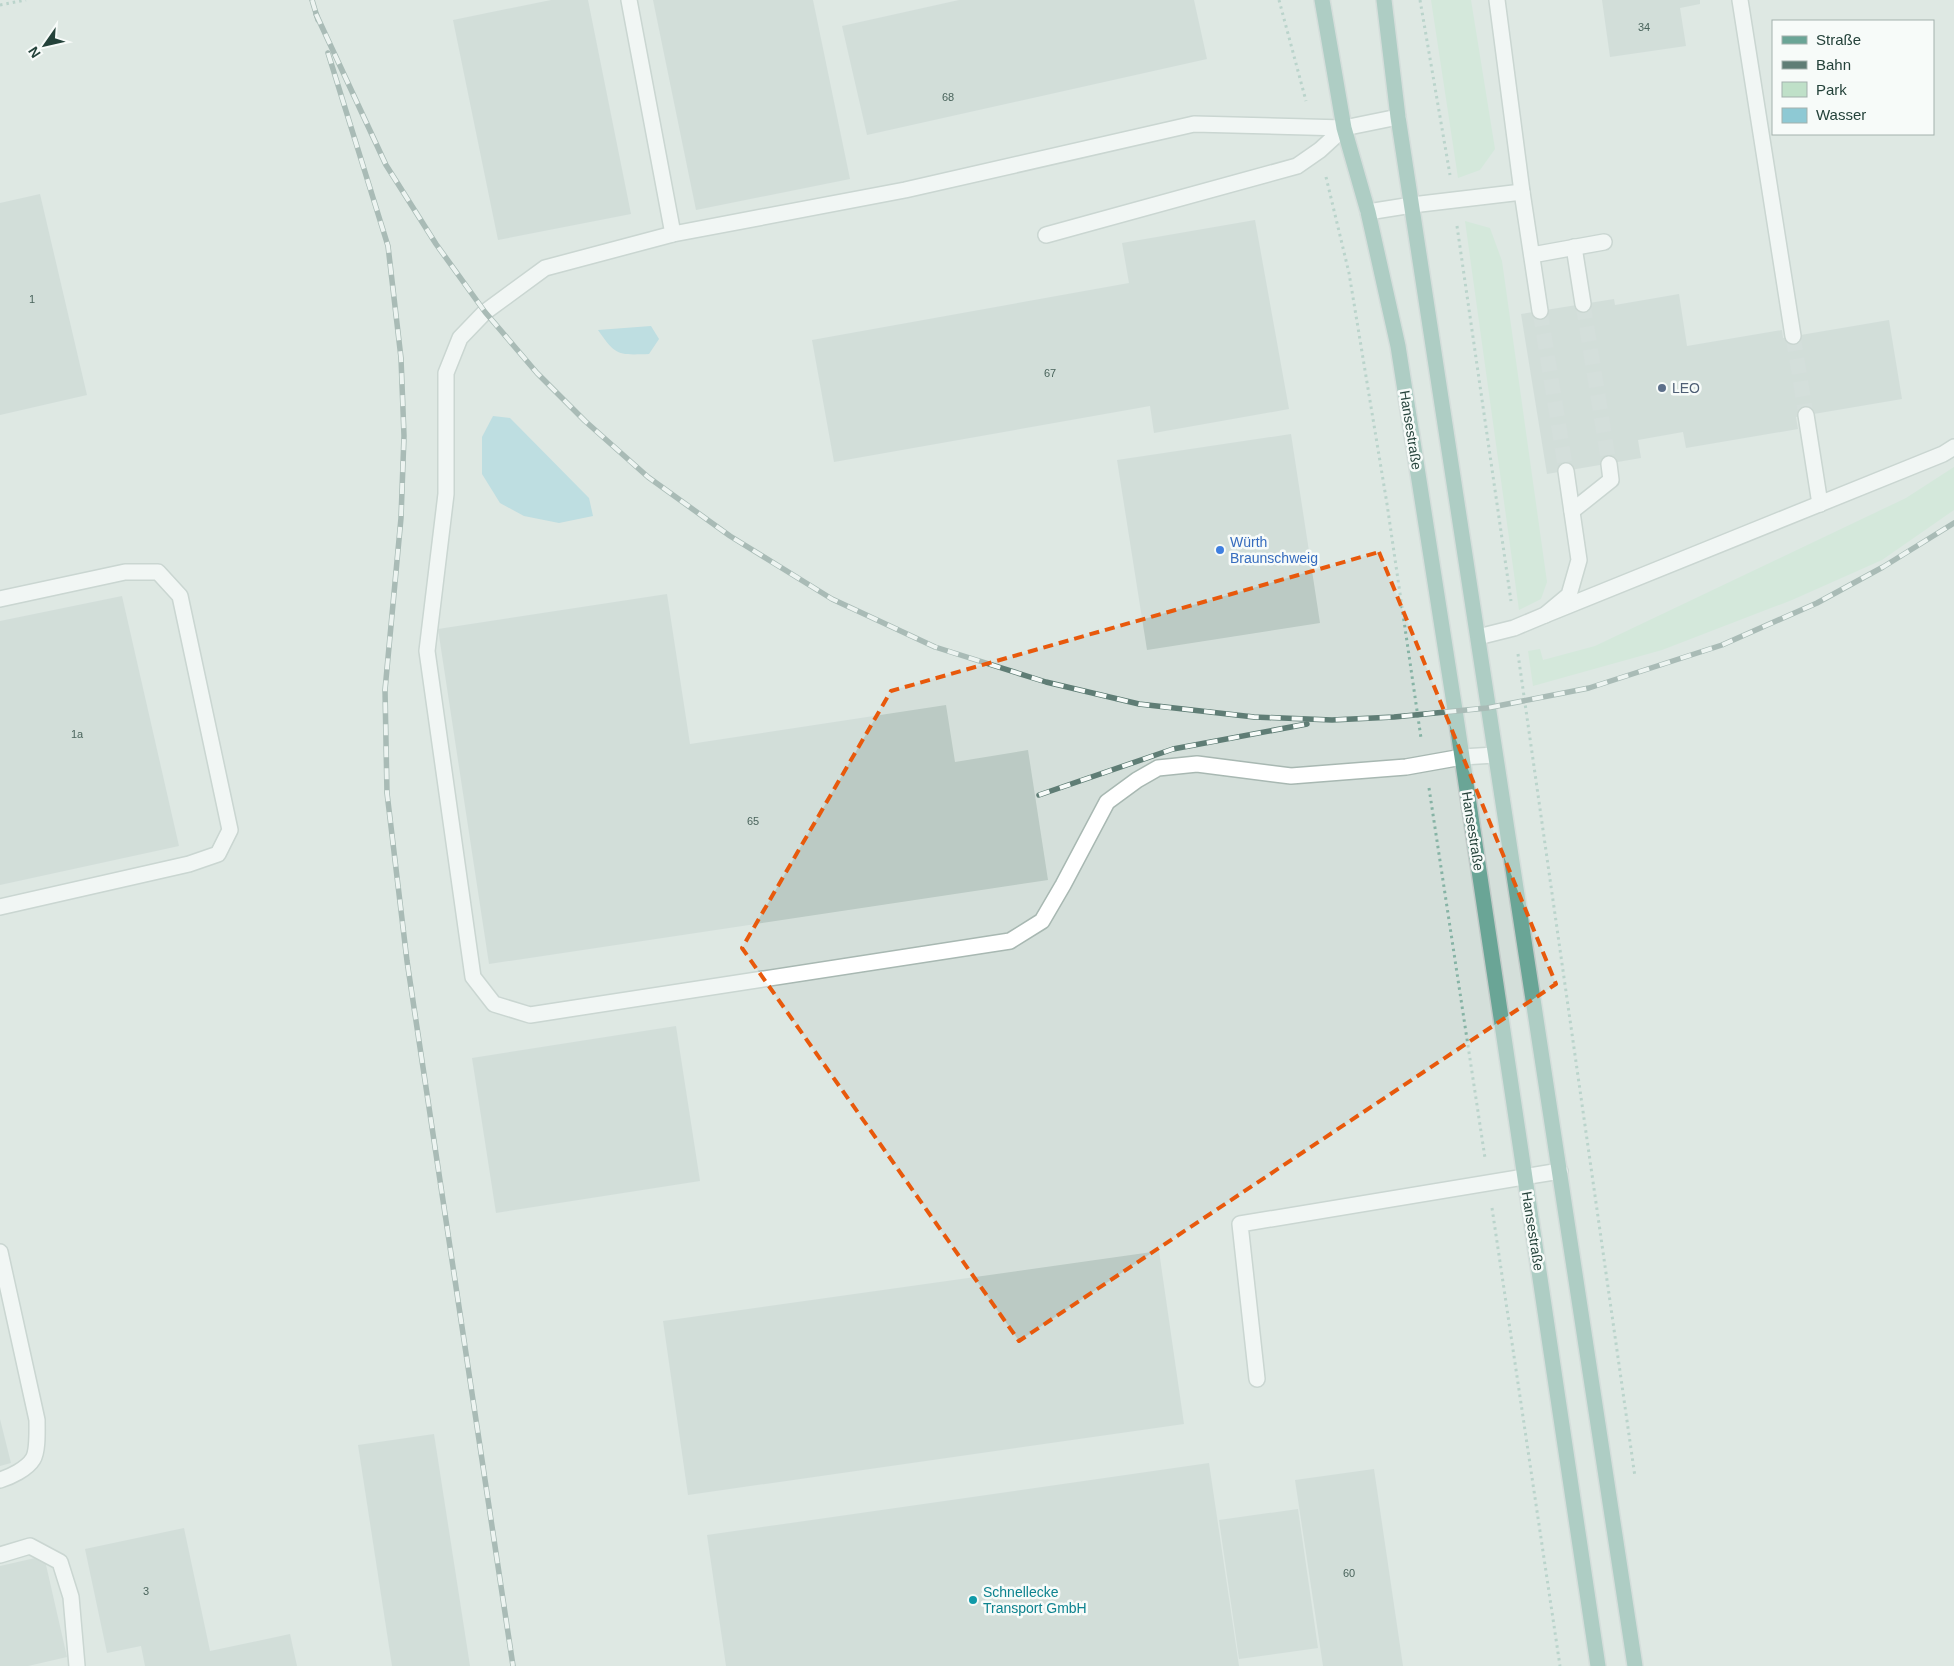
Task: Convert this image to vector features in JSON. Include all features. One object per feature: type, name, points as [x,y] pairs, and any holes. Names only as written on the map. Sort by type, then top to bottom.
[{"type":"main road","name":"Hansestraße","points":[[1322,0],[1344,128],[1368,212],[1398,346],[1462,758],[1598,1666]]},
{"type":"main road","points":[[1384,0],[1398,117],[1635,1666]]},
{"type":"lane","points":[[629,0],[673,234]]},
{"type":"lane","points":[[1497,0],[1522,192],[1540,311]]},
{"type":"lane","points":[[1740,0],[1793,336]]},
{"type":"lane","points":[[1398,117],[1344,128],[1194,124],[905,190],[673,234],[545,268],[485,312],[460,338],[446,373],[446,494],[427,651],[473,978],[494,1004],[530,1015],[1010,941],[1042,921],[1107,802],[1137,780],[1158,768],[1197,764],[1291,776],[1425,764],[1495,755]]},
{"type":"lane","points":[[1046,235],[1297,166],[1320,150],[1344,128]]},
{"type":"lane","points":[[1368,212],[1412,204],[1522,192]]},
{"type":"lane","points":[[1532,255],[1604,242]]},
{"type":"lane","points":[[1574,247],[1583,304]]},
{"type":"lane","points":[[1806,415],[1820,504]]},
{"type":"lane","points":[[1478,637],[1514,628],[1942,454],[1954,447]]},
{"type":"lane","points":[[1572,511],[1611,480],[1609,464]]},
{"type":"lane","points":[[1545,615],[1569,595],[1579,560],[1566,471]]},
{"type":"lane","points":[[0,599],[125,572],[158,572],[180,596],[230,830],[218,854],[189,864],[0,907]]},
{"type":"lane","points":[[1258,1379],[1240,1224],[1560,1171]]},
{"type":"lane","points":[[0,1252],[37,1420],[37,1440],[34,1459],[7,1478],[0,1480]]},
{"type":"lane","points":[[0,1555],[30,1546],[60,1562],[71,1597],[77,1666]]},
{"type":"path","points":[[0,5],[26,0]]},
{"type":"path","points":[[1280,0],[1314,127]]},
{"type":"path","points":[[1420,0],[1454,200],[1635,1480]]},
{"type":"path","points":[[1320,150],[1348,273],[1387,504],[1560,1666]]},
{"type":"highlighted area","points":[[1379,552],[1556,984],[1019,1341],[742,948],[891,691]]},
{"type":"shaded area","points":[[0,0],[1954,0],[1954,1666],[0,1666]]},
{"type":"green space","points":[[1431,0],[1471,0],[1495,149],[1480,170],[1458,178]]},
{"type":"green space","points":[[1465,221],[1490,228],[1502,261],[1547,582],[1541,599],[1519,610]]},
{"type":"green space","points":[[1954,467],[1954,510],[1882,560],[1792,600],[1662,650],[1533,686],[1528,651],[1540,649],[1543,660],[1595,646],[1906,498]]},
{"type":"water","points":[[651,326],[659,339],[649,354],[624,354],[619,352],[609,345],[598,330]]},
{"type":"water","points":[[493,416],[510,418],[589,498],[593,516],[559,523],[524,516],[500,503],[482,474],[482,437]]},
{"type":"building","points":[[551,0],[588,0],[631,214],[498,240],[453,20]]},
{"type":"building","points":[[653,0],[813,0],[850,179],[696,210]]},
{"type":"building","points":[[959,0],[1194,0],[1207,59],[867,135],[842,26]]},
{"type":"building","points":[[1602,0],[1700,0],[1700,4],[1680,8],[1686,46],[1610,57]]},
{"type":"building","points":[[40,194],[87,395],[0,415],[0,203]]},
{"type":"building","points":[[1255,220],[1289,409],[1154,433],[1150,406],[834,462],[812,340],[1129,283],[1122,243]]},
{"type":"building","points":[[1679,294],[1687,346],[1782,330],[1783,338],[1889,320],[1902,399],[1796,417],[1798,429],[1686,448],[1683,432],[1638,440],[1641,458],[1547,474],[1521,314],[1614,299],[1615,305]]},
{"type":"building","name":"Würth Braunschweig","points":[[1291,434],[1320,623],[1147,650],[1117,460]]},
{"type":"building","points":[[667,594],[690,744],[946,705],[955,762],[1028,750],[1048,880],[489,964],[438,629]]},
{"type":"building","points":[[122,596],[179,846],[0,885],[0,621]]},
{"type":"building","points":[[676,1026],[700,1181],[496,1213],[472,1058]]},
{"type":"building","points":[[1159,1251],[1184,1424],[688,1495],[663,1321]]},
{"type":"building","points":[[0,1419],[11,1463],[0,1466]]},
{"type":"building","points":[[434,1434],[470,1666],[392,1666],[358,1445]]},
{"type":"building","name":"Schnellecke Transport GmbH","points":[[1209,1463],[1239,1666],[726,1666],[707,1535]]},
{"type":"building","points":[[1374,1469],[1403,1666],[1323,1666],[1295,1480]]},
{"type":"building","points":[[1298,1509],[1318,1648],[1239,1659],[1219,1520]]},
{"type":"building","points":[[184,1528],[210,1651],[290,1634],[297,1666],[145,1666],[141,1646],[107,1653],[85,1549]]},
{"type":"building","points":[[44,1556],[67,1657],[28,1666],[0,1666],[0,1566]]},
{"type":"tunnel","points":[[1583,304],[1609,464]]},
{"type":"tunnel","points":[[1540,311],[1566,471]]},
{"type":"tunnel","points":[[1793,336],[1806,415]]},
{"type":"railway","points":[[312,0],[318,20]]},
{"type":"railway","points":[[316,14],[386,165],[436,244],[485,312],[537,373],[585,421],[648,477],[730,536],[832,599],[935,647],[1046,682],[1139,704],[1254,717],[1332,720],[1394,717],[1487,708],[1589,688],[1722,645],[1817,603],[1883,567],[1954,523]]},
{"type":"railway","points":[[328,53],[388,246],[401,358],[404,436],[401,518],[385,690],[387,793],[407,961],[513,1666]]},
{"type":"railway","points":[[1039,795],[1173,749],[1307,724]]},
{"type":"place","name":"LEO","points":[[1662,388]]},
{"type":"place","name":"Würth Braunschweig","points":[[1220,550]]},
{"type":"place","name":"Schnellecke Transport GmbH","points":[[973,1600]]}]
